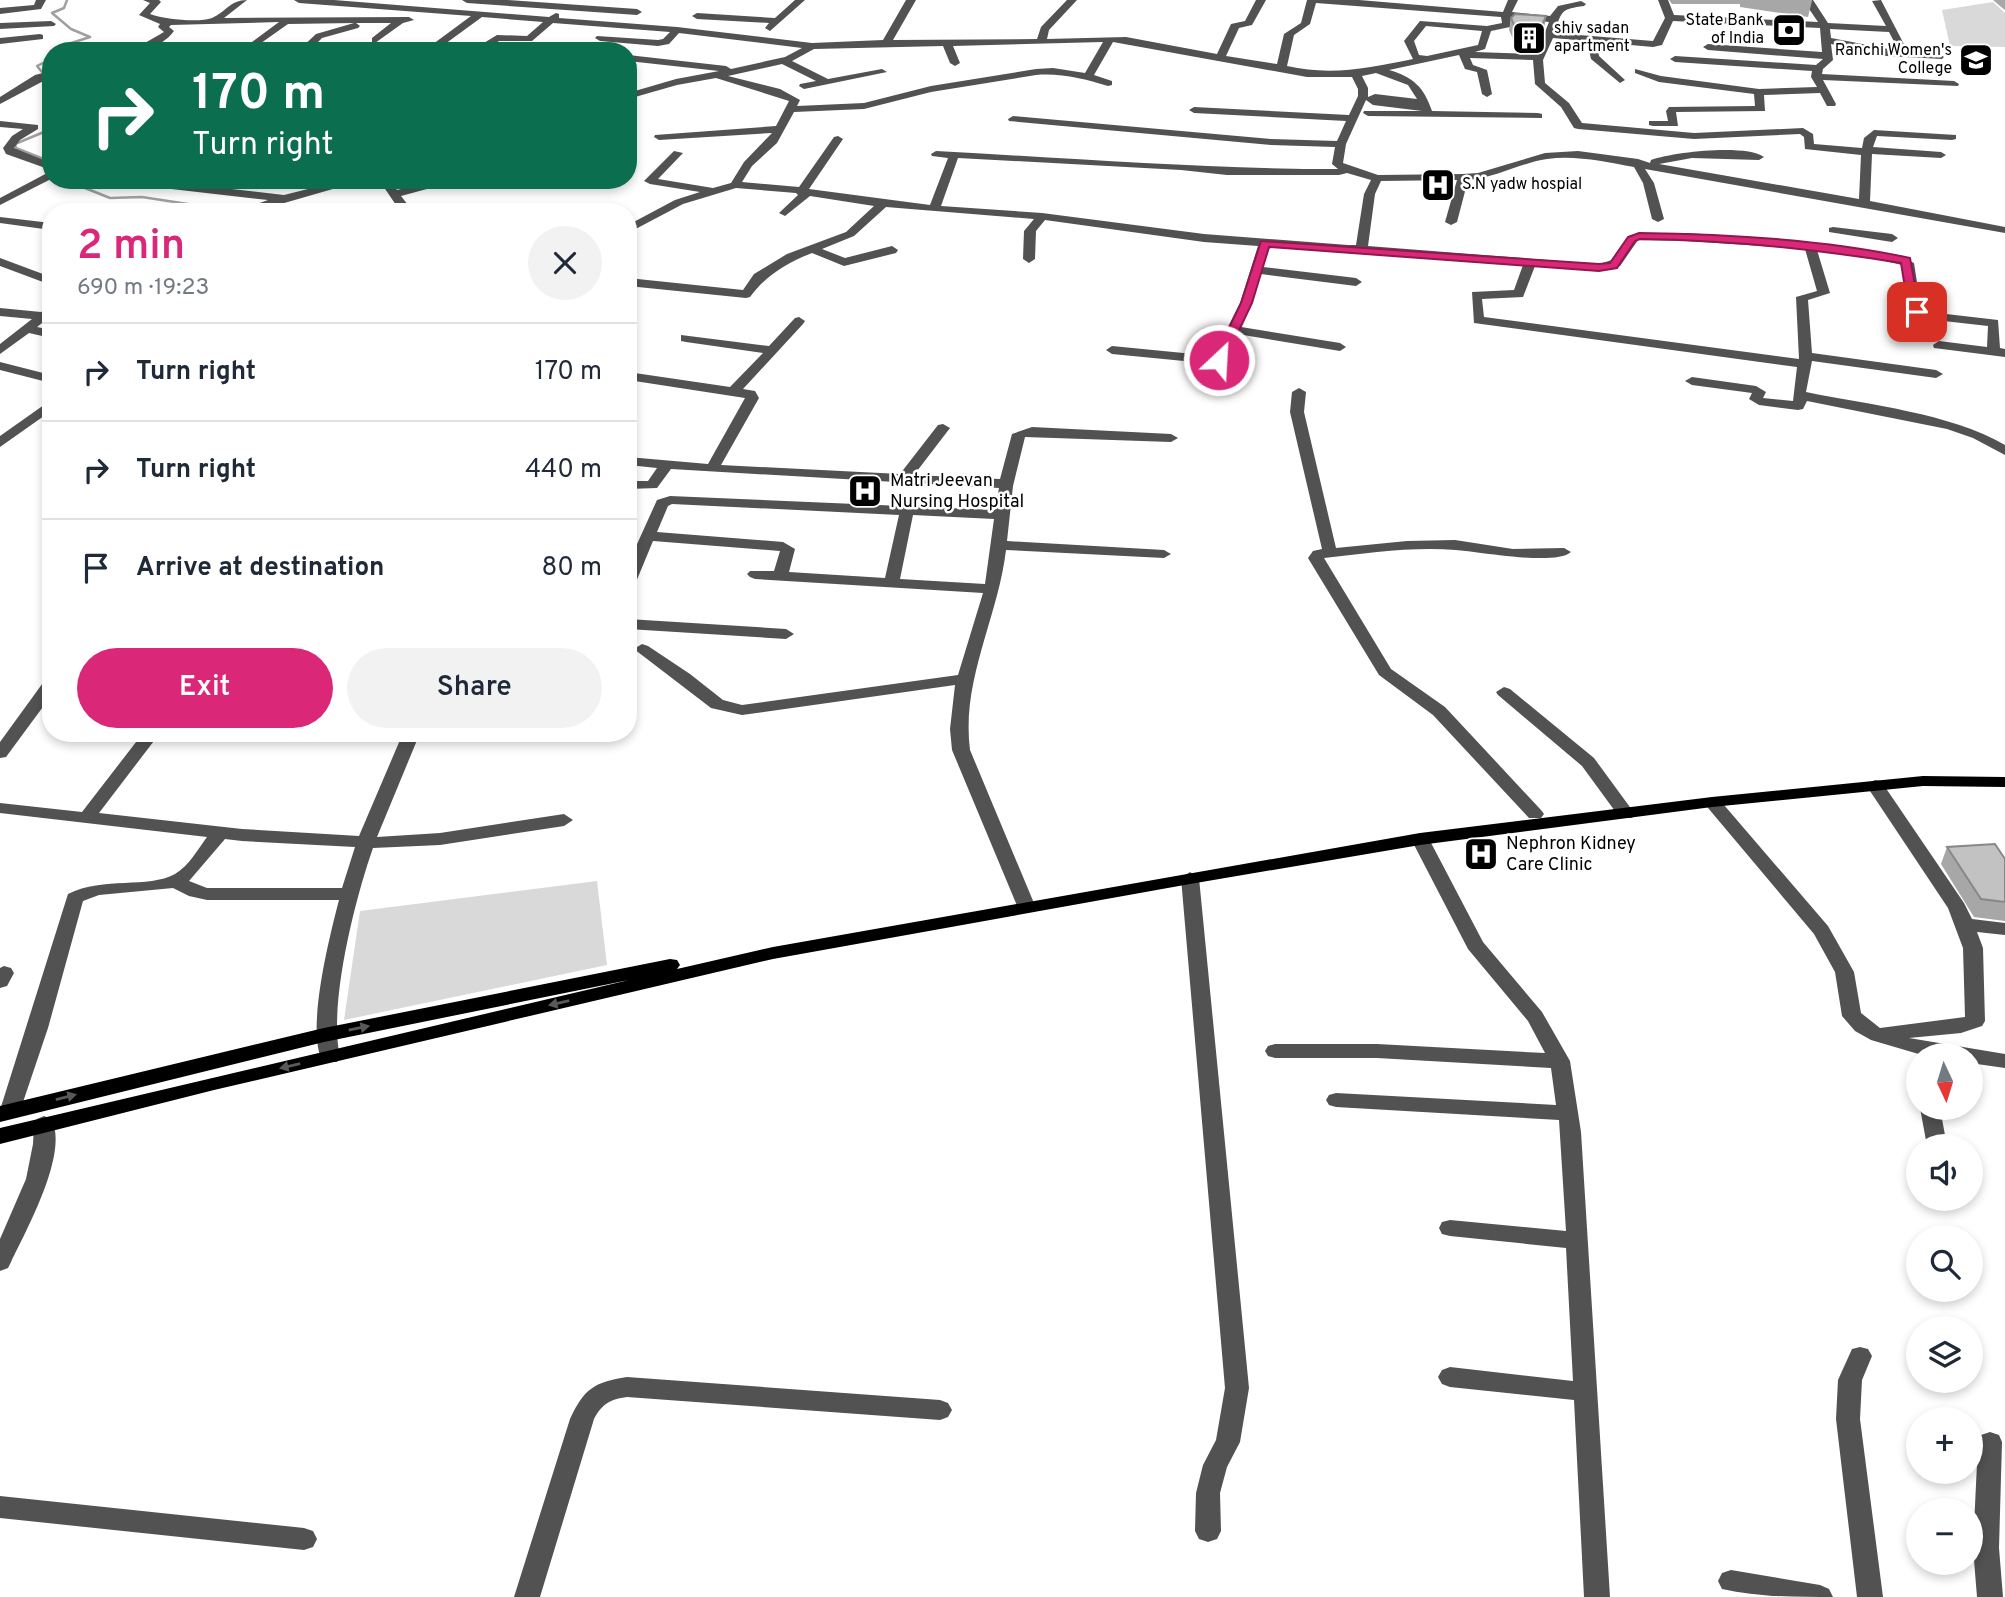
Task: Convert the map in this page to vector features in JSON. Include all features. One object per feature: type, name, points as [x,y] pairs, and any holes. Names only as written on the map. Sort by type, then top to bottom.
[{"type":"main road","points":[[5,1112],[324,1035],[771,945],[1744,788],[1919,774],[2005,774]]},
{"type":"main road","points":[[0,1136],[773,953],[1417,828],[1535,814],[1712,802],[1923,781],[2005,782]]},
{"type":"street","points":[[41,0],[37,8],[1,9],[2,26],[51,24]]},
{"type":"street","points":[[148,0],[156,2],[144,15],[167,23],[215,20],[426,22]]},
{"type":"street","points":[[215,20],[242,0]]},
{"type":"street","points":[[450,12],[466,0],[568,3],[637,12]]},
{"type":"street","points":[[758,38],[800,0]]},
{"type":"street","points":[[886,43],[911,0]]},
{"type":"street","points":[[1042,41],[1044,29],[1072,0]]},
{"type":"street","points":[[1220,58],[1234,26],[1249,23],[1261,0]]},
{"type":"street","points":[[1281,68],[1289,34],[1305,24],[1312,0],[1552,19]]},
{"type":"street","points":[[1425,59],[1415,57],[1409,41],[1423,23],[1487,29],[1507,25],[1506,15],[1513,0]]},
{"type":"street","points":[[1550,35],[1659,43],[1670,18],[1663,0]]},
{"type":"street","points":[[1808,0],[1825,26],[1828,40],[1828,60],[1817,73]]},
{"type":"street","points":[[257,42],[304,1],[343,2],[677,30],[812,46],[1109,40],[1307,74],[1357,74],[1482,47],[1487,29]]},
{"type":"street","points":[[1877,1],[1904,51]]},
{"type":"street","points":[[491,42],[497,38],[529,39],[568,3]]},
{"type":"street","points":[[1581,4],[1563,4],[1552,19],[1550,35],[1537,66],[1541,83],[1565,105],[1578,126],[1672,135],[1803,131],[1809,136],[1809,147],[1941,155]]},
{"type":"street","points":[[441,42],[480,14]]},
{"type":"street","points":[[697,16],[777,20]]},
{"type":"street","points":[[1670,18],[1892,29]]},
{"type":"street","points":[[313,42],[319,36],[346,30],[365,20]]},
{"type":"street","points":[[375,40],[401,20]]},
{"type":"street","points":[[152,42],[166,35],[169,31],[163,27],[167,23]]},
{"type":"street","points":[[452,24],[464,25]]},
{"type":"street","points":[[600,38],[658,43],[666,41],[677,30]]},
{"type":"street","points":[[0,41],[40,37]]},
{"type":"street","points":[[1592,39],[1594,57],[1620,79]]},
{"type":"street","points":[[1088,76],[1103,55],[1109,40]]},
{"type":"street","points":[[1828,40],[1886,53],[1939,57]]},
{"type":"street","points":[[946,42],[955,63]]},
{"type":"street","points":[[637,93],[659,86],[783,61],[812,46]]},
{"type":"street","points":[[1708,47],[1827,55]]},
{"type":"street","points":[[1463,53],[1539,57]]},
{"type":"street","points":[[1463,53],[1469,67],[1482,70],[1487,94]]},
{"type":"street","points":[[637,59],[737,71]]},
{"type":"street","points":[[1675,59],[1954,84]]},
{"type":"street","points":[[783,61],[827,82]]},
{"type":"street","points":[[1377,70],[1405,77],[1423,96],[1427,110]]},
{"type":"street","points":[[790,109],[864,106],[931,89],[1036,72],[1053,71],[1088,76],[1108,83]]},
{"type":"street","points":[[1639,71],[1659,79],[1759,92],[1823,90]]},
{"type":"street","points":[[803,86],[883,72]]},
{"type":"street","points":[[1817,73],[1831,104]]},
{"type":"street","points":[[1357,74],[1358,83],[1363,88],[1363,96],[1341,144],[1338,163],[1347,169],[1377,178],[1479,176],[1560,154],[1644,163],[1835,214],[1892,238]]},
{"type":"street","points":[[718,75],[733,83],[789,96],[795,100],[773,141],[744,169],[735,185]]},
{"type":"street","points":[[0,101],[42,78]]},
{"type":"street","points":[[637,83],[659,86]]},
{"type":"street","points":[[1572,116],[1672,125],[1673,109],[1761,109],[1759,92]]},
{"type":"street","points":[[1194,110],[1352,118]]},
{"type":"street","points":[[1368,113],[1427,110],[1538,116]]},
{"type":"street","points":[[1013,119],[1271,142],[1341,144]]},
{"type":"street","points":[[0,124],[34,127],[16,138],[8,148],[10,152],[42,164]]},
{"type":"street","points":[[659,137],[780,130]]},
{"type":"street","points":[[1864,203],[1868,174],[1866,151],[1869,138],[1874,133],[1952,137]]},
{"type":"street","points":[[785,213],[803,192],[838,139]]},
{"type":"street","points":[[678,153],[650,181],[716,190]]},
{"type":"street","points":[[936,154],[1181,167],[1236,173],[1339,172],[1347,169]]},
{"type":"street","points":[[934,209],[954,155]]},
{"type":"street","points":[[1644,163],[1700,155],[1759,157]]},
{"type":"street","points":[[1644,163],[1641,174],[1648,183],[1658,219]]},
{"type":"street","points":[[1451,222],[1463,177]]},
{"type":"street","points":[[1361,249],[1372,185],[1377,178]]},
{"type":"street","points":[[2,200],[42,180]]},
{"type":"street","points":[[637,224],[679,202],[735,185],[788,188],[934,209],[1042,216],[1204,238],[1530,263],[1607,267],[1616,263],[1632,239],[1646,235],[1831,248],[1906,260],[1915,310],[1926,315],[1994,324],[1999,353],[1939,345]]},
{"type":"street","points":[[202,189],[283,198]]},
{"type":"street","points":[[268,203],[321,189]]},
{"type":"street","points":[[637,283],[744,295],[758,277],[792,257],[858,228],[884,202]]},
{"type":"street","points":[[1835,214],[1864,203],[2005,230]]},
{"type":"street","points":[[1831,248],[1835,214]]},
{"type":"street","points":[[1028,259],[1030,231],[1042,216]]},
{"type":"street","points":[[0,220],[42,226]]},
{"type":"street","points":[[1219,360],[1234,330],[1265,243]]},
{"type":"street","points":[[1692,381],[1756,390],[1759,392],[1756,398],[1759,401],[1798,406],[1805,360],[1802,297],[1824,293],[1810,247]]},
{"type":"street","points":[[812,249],[848,262],[892,250]]},
{"type":"street","points":[[0,262],[42,278]]},
{"type":"street","points":[[1530,263],[1519,294],[1476,295],[1478,320],[1936,374]]},
{"type":"street","points":[[1257,270],[1356,282]]},
{"type":"street","points":[[0,312],[42,313]]},
{"type":"street","points":[[0,350],[42,317]]},
{"type":"street","points":[[734,391],[799,321]]},
{"type":"street","points":[[27,329],[42,332]]},
{"type":"street","points":[[1234,330],[1340,347]]},
{"type":"street","points":[[686,338],[772,350]]},
{"type":"street","points":[[1112,350],[1219,360],[1238,374]]},
{"type":"street","points":[[0,366],[42,377]]},
{"type":"street","points":[[637,377],[750,394],[752,398],[712,469]]},
{"type":"street","points":[[1299,392],[1297,412],[1330,553]]},
{"type":"street","points":[[1801,397],[1950,426],[1978,435],[2005,451]]},
{"type":"street","points":[[0,443],[42,411]]},
{"type":"street","points":[[904,478],[943,428]]},
{"type":"street","points":[[1026,904],[961,750],[956,727],[964,679],[992,589],[1001,545],[1006,484],[1022,432],[1171,438]]},
{"type":"street","points":[[637,462],[712,469],[1006,484]]},
{"type":"street","points":[[637,485],[652,485],[666,466]]},
{"type":"street","points":[[637,560],[662,503],[670,500],[1002,515]]},
{"type":"street","points":[[892,582],[908,511]]},
{"type":"street","points":[[647,536],[783,545],[788,549],[780,576]]},
{"type":"street","points":[[1535,814],[1450,721],[1399,684],[1375,659],[1316,558],[1318,554],[1407,545],[1455,544],[1513,553],[1564,552]]},
{"type":"street","points":[[1001,545],[1164,554]]},
{"type":"street","points":[[755,574],[992,589]]},
{"type":"street","points":[[637,625],[786,634]]},
{"type":"street","points":[[642,649],[684,677],[717,704],[742,710],[964,679]]},
{"type":"street","points":[[1504,692],[1588,762],[1622,809]]},
{"type":"street","points":[[0,752],[42,697]]},
{"type":"street","points":[[86,818],[145,742]]},
{"type":"street","points":[[330,1056],[324,1035],[339,934],[365,841],[383,789],[407,742]]},
{"type":"street","points":[[1875,785],[1957,907],[1965,925],[1973,948],[1975,1021],[1961,1026],[1875,1034]]},
{"type":"street","points":[[1712,802],[1821,930],[1835,951],[1845,976],[1850,1013],[1858,1025],[1906,1045]]},
{"type":"street","points":[[0,808],[220,833],[365,841],[418,842],[564,820]]},
{"type":"street","points":[[5,1112],[38,1028],[75,898],[94,891],[174,881],[185,875],[220,833]]},
{"type":"street","points":[[1420,839],[1475,945],[1535,1017],[1560,1060],[1569,1113],[1598,1597]]},
{"type":"street","points":[[1190,878],[1237,1388],[1228,1441],[1215,1465],[1208,1493],[1208,1531]]},
{"type":"street","points":[[174,881],[207,894],[349,894]]},
{"type":"street","points":[[1965,925],[2005,929]]},
{"type":"street","points":[[1275,1051],[1377,1051],[1560,1060]]},
{"type":"street","points":[[1983,1058],[2005,1061]]},
{"type":"street","points":[[1336,1100],[1569,1113]]},
{"type":"street","points":[[0,1262],[41,1173],[45,1148],[44,1124]]},
{"type":"street","points":[[1450,1228],[1577,1241]]},
{"type":"street","points":[[1860,1356],[1850,1380],[1848,1419],[1870,1597]]},
{"type":"street","points":[[1450,1377],[1586,1392]]},
{"type":"street","points":[[527,1597],[582,1419],[590,1402],[604,1390],[627,1387],[940,1410]]},
{"type":"street","points":[[1990,1442],[1986,1548],[1990,1597]]},
{"type":"street","points":[[0,1507],[304,1539]]},
{"type":"street","points":[[1731,1581],[1820,1597]]},
{"type":"shaded area","points":[[1993,2],[2005,13],[2005,47],[1950,46],[1942,10]]},
{"type":"shaded area","points":[[597,881],[607,965],[344,1020],[360,911]]},
{"type":"building","points":[[1515,14],[1546,16],[1537,37],[1519,36],[1511,18]]},
{"type":"building","points":[[1995,844],[2005,859],[2005,902],[1981,899],[1947,847]]},
{"type":"waterway","points":[[67,0],[64,8],[52,13],[71,29],[90,37],[74,42]]},
{"type":"waterway","points":[[42,64],[37,66],[42,72]]},
{"type":"waterway","points":[[42,133],[15,144],[16,148],[42,158]]},
{"type":"waterway","points":[[88,189],[110,198],[142,197],[181,203]]},
{"type":"place","name":"State Bank of India","points":[[1789,30]]},
{"type":"place","name":"shiv sadan apartment","points":[[1529,38]]},
{"type":"place","name":"Ranchi Women's College","points":[[1976,60]]},
{"type":"place","name":"S.N yadw hospial","points":[[1438,185]]},
{"type":"place","name":"Matri Jeevan Nursing Hospital","points":[[865,491]]},
{"type":"place","name":"Nephron Kidney Care Clinic","points":[[1481,854]]},
{"type":"route","points":[[1219,360],[1246,303],[1265,243],[1599,268],[1613,266],[1632,239],[1639,236],[1831,248],[1906,260],[1917,312]]}]
